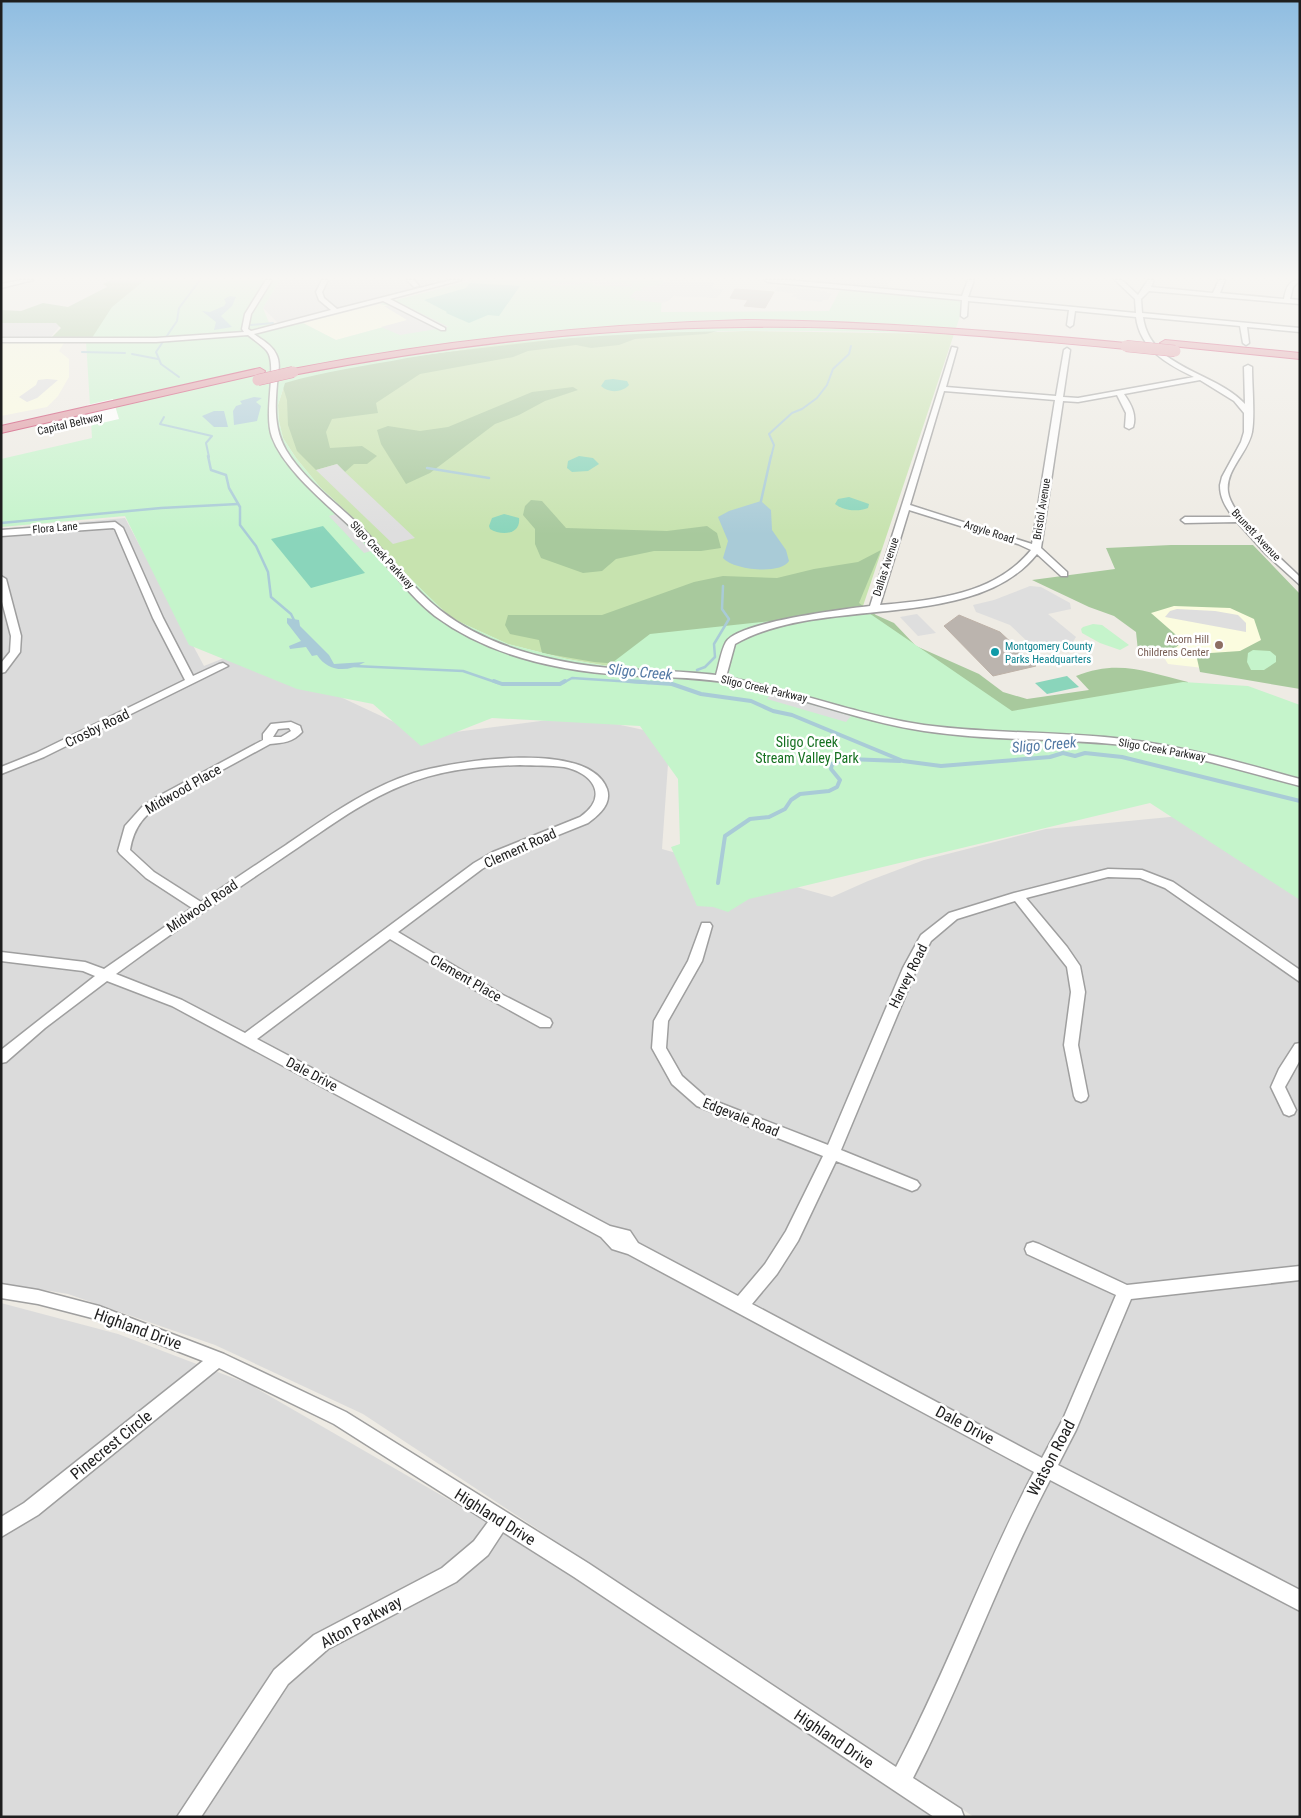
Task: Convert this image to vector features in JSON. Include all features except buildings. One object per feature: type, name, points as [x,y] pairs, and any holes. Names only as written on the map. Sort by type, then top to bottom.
[{"type":"highway","name":"Capital Beltway","points":[[1,439],[91,415],[259,375],[315,365]]},
{"type":"highway","name":"Capital Beltway","points":[[1,430],[91,415]]},
{"type":"street","name":"Sligo Creek Parkway","points":[[275,365],[270,417],[279,444],[292,463],[343,513],[438,613],[476,636],[500,647],[542,660],[586,668],[720,678],[772,689],[880,719],[919,727],[969,733],[1109,741],[1142,745],[1223,762],[1300,782]]},
{"type":"street","name":"Dallas Avenue","points":[[720,678],[731,642],[744,634],[795,622],[874,608],[949,365]]},
{"type":"street","name":"Bristol Avenue","points":[[874,608],[913,604],[981,590],[1015,574],[1024,566],[1036,549],[1065,365]]},
{"type":"street","points":[[1177,365],[1236,398],[1249,412]]},
{"type":"street","points":[[1248,368],[1249,412]]},
{"type":"street","points":[[942,389],[1059,400],[1078,400],[1201,378]]},
{"type":"street","points":[[1118,392],[1126,401],[1131,423],[1129,427]]},
{"type":"street","name":"Brunett Avenue","points":[[1249,412],[1250,430],[1247,442],[1224,479],[1224,495],[1239,519],[1300,582]]},
{"type":"street","name":"Argyle Road","points":[[906,506],[1004,536],[1036,549],[1064,574]]},
{"type":"street","points":[[1185,520],[1239,519]]},
{"type":"street","name":"Flora Lane","points":[[1,533],[108,524],[119,528],[158,618],[191,681]]},
{"type":"street","points":[[1289,571],[1300,570]]},
{"type":"street","points":[[1,579],[16,636],[15,652],[1,670]]},
{"type":"street","name":"Crosby Road","points":[[1,771],[40,755],[223,666]]},
{"type":"street","name":"Midwood Place","points":[[200,907],[159,882],[135,864],[124,851],[126,837],[131,824],[146,808],[268,741]]},
{"type":"street","name":"Clement Road","points":[[247,1039],[478,866],[497,855],[584,820],[596,811],[602,798],[602,790],[597,779],[580,768],[562,763],[502,761],[460,765],[417,776]]},
{"type":"street","name":"Midwood Road","points":[[1,1058],[38,1026],[105,974],[200,907],[356,805],[381,790],[417,776]]},
{"type":"street","name":"Harvey Road","points":[[740,1305],[771,1269],[792,1236],[832,1153],[910,968],[926,938],[953,916],[1018,896],[1108,873],[1142,874],[1169,885],[1300,977]]},
{"type":"street","points":[[1018,896],[1073,966],[1078,992],[1072,1045],[1080,1096]]},
{"type":"street","name":"Edgevale Road","points":[[706,926],[694,961],[661,1021],[659,1048],[677,1080],[702,1102],[912,1185]]},
{"type":"street","name":"Clement Place","points":[[388,932],[498,998],[545,1022]]},
{"type":"street","name":"Dale Drive","points":[[1,956],[85,967],[177,1003],[607,1232],[618,1244],[632,1248],[1046,1469],[1300,1601]]},
{"type":"street","points":[[1289,1110],[1278,1087],[1284,1072],[1300,1048]]},
{"type":"street","points":[[1033,1249],[1126,1292],[1300,1273]]},
{"type":"street","name":"Highland Drive","points":[[1,1291],[38,1297],[93,1311],[218,1359],[340,1418],[589,1576],[953,1817]]},
{"type":"street","name":"Watson Road","points":[[900,1782],[927,1730],[1021,1516],[1070,1424],[1126,1292]]},
{"type":"street","name":"Pinecrest Circle","points":[[1,1528],[31,1509],[218,1359]]},
{"type":"street","name":"Alton Parkway","points":[[188,1817],[281,1677],[321,1642],[449,1575],[481,1548],[500,1520]]},
{"type":"shaded area","points":[[1,365],[69,365],[69,377],[58,396],[47,407],[1,416]]},
{"type":"shaded area","points":[[38,380],[58,380],[37,398],[27,402],[19,397],[36,385]]},
{"type":"shaded area","points":[[337,464],[415,538],[393,544],[316,470]]},
{"type":"shaded area","points":[[336,514],[371,551],[364,553],[329,516]]},
{"type":"shaded area","points":[[125,518],[204,666],[224,658],[257,658],[424,736],[579,716],[653,732],[668,764],[662,849],[832,897],[924,860],[1046,829],[1180,816],[1300,897],[1300,1817],[974,1817],[363,1414],[215,1345],[68,1294],[1,1283],[1,529]]},
{"type":"shaded area","points":[[1030,586],[1041,587],[1070,603],[1071,609],[1048,614],[1076,637],[1068,650],[1038,647],[1030,644],[1010,625],[976,612],[973,605],[994,600]]},
{"type":"shaded area","name":"Acorn Hill Childrens Center","points":[[1128,599],[1257,600],[1282,677],[1168,664]]},
{"type":"shaded area","points":[[1177,609],[1215,611],[1238,615],[1246,623],[1246,632],[1165,617],[1170,611]]},
{"type":"shaded area","points":[[917,614],[936,633],[918,636],[900,617]]},
{"type":"shaded area","points":[[771,693],[851,716],[846,722],[767,699]]},
{"type":"shaded area","points":[[1,1303],[118,1334],[249,1384],[503,1531],[942,1817],[1,1817]]},
{"type":"green space","name":"Sligo Creek Stream Valley Park","points":[[87,365],[369,365],[285,383],[278,405],[283,438],[296,458],[320,487],[361,525],[386,555],[451,618],[508,644],[567,659],[608,666],[650,634],[866,611],[1012,711],[1183,682],[1248,686],[1300,705],[1300,900],[1150,803],[749,899],[728,912],[713,907],[697,906],[671,847],[680,844],[678,779],[640,726],[492,718],[421,746],[373,704],[297,689],[189,645],[125,516],[1,527],[1,459],[92,438]]},
{"type":"green space","points":[[363,365],[470,365],[420,374],[376,403],[378,413],[332,419],[326,432],[330,448],[362,446],[377,456],[367,464],[354,464],[345,472],[337,464],[316,470],[297,451],[288,425],[287,400],[281,381]]},
{"type":"green space","points":[[377,365],[944,365],[861,612],[630,650],[608,666],[567,659],[508,644],[451,618],[386,555],[361,525],[320,487],[296,458],[283,438],[279,421],[278,405],[285,383]]},
{"type":"green space","points":[[605,380],[627,381],[629,385],[623,390],[615,391],[607,390],[601,386]]},
{"type":"green space","points":[[573,387],[578,390],[545,401],[519,415],[495,424],[430,473],[406,484],[381,444],[377,430],[388,426],[420,431],[448,427],[532,392]]},
{"type":"green space","points":[[579,456],[593,458],[599,464],[588,471],[572,472],[567,468],[568,461]]},
{"type":"green space","points":[[849,497],[869,504],[868,508],[851,510],[835,504],[838,499]]},
{"type":"green space","points":[[531,500],[542,501],[566,528],[667,531],[707,526],[717,533],[721,548],[701,551],[654,551],[616,559],[602,571],[583,573],[541,558],[535,544],[535,529],[523,515],[525,506]]},
{"type":"green space","points":[[504,514],[519,518],[517,528],[514,531],[505,533],[499,533],[490,529],[489,526],[492,518]]},
{"type":"green space","points":[[323,526],[365,573],[311,588],[271,539]]},
{"type":"green space","points":[[1171,545],[1253,545],[1300,594],[1300,689],[1200,672],[1196,654],[1240,651],[1261,640],[1254,619],[1230,608],[1174,606],[1151,613],[1183,641],[1171,652],[1138,651],[1136,632],[1114,616],[1089,607],[1032,580],[1115,569],[1106,548]]},
{"type":"green space","points":[[881,550],[859,603],[876,615],[894,623],[916,646],[979,674],[1003,692],[1027,699],[1089,690],[1076,676],[1105,668],[1146,671],[1188,682],[1176,743],[683,669],[594,662],[542,653],[539,640],[510,634],[505,625],[508,615],[602,615],[694,582],[723,576],[777,578],[814,569],[858,562]]},
{"type":"green space","points":[[1093,624],[1102,625],[1129,645],[1120,650],[1100,643],[1082,633],[1081,629],[1083,627]]},
{"type":"green space","points":[[1253,650],[1270,651],[1276,656],[1276,662],[1264,670],[1251,670],[1247,662],[1248,653]]},
{"type":"green space","points":[[1067,676],[1079,687],[1047,694],[1035,683]]},
{"type":"water","points":[[254,397],[262,398],[256,402],[261,406],[257,421],[234,425],[233,411],[236,406],[242,404],[240,401]]},
{"type":"water","points":[[214,411],[224,411],[228,427],[214,427],[202,416]]},
{"type":"water","points":[[761,501],[771,510],[772,530],[786,550],[789,561],[777,568],[767,569],[736,566],[723,558],[728,541],[718,517],[729,511]]},
{"type":"water","points":[[287,618],[299,620],[300,626],[329,655],[334,664],[365,662],[352,668],[333,668],[322,661],[317,655],[312,656],[306,647],[290,649],[289,646],[301,641],[287,623]]},
{"type":"pier","points":[[113,399],[119,419],[89,426],[87,405]]},
{"type":"waterway","points":[[162,365],[179,377]]},
{"type":"waterway","points":[[771,457],[774,445],[769,434],[792,413],[802,409],[817,398],[827,385],[833,369],[837,365]]},
{"type":"waterway","name":"Sligo Creek","points":[[164,417],[160,424],[212,436],[206,443],[209,457]]},
{"type":"waterway","name":"Sligo Creek","points":[[208,456],[211,470],[226,475],[229,488],[240,507],[240,525],[256,546],[268,572],[271,597],[291,614],[295,622]]},
{"type":"waterway","points":[[761,501],[771,456]]},
{"type":"waterway","points":[[427,468],[489,478]]},
{"type":"waterway","points":[[1,523],[161,508],[238,504]]},
{"type":"waterway","points":[[697,670],[705,667],[715,657],[714,644],[729,619],[722,609],[723,586]]},
{"type":"waterway","name":"Sligo Creek","points":[[354,666],[463,671],[498,683]]},
{"type":"waterway","name":"Sligo Creek","points":[[563,683],[572,678],[649,683]]},
{"type":"waterway","name":"Sligo Creek","points":[[494,681],[502,684],[560,684],[565,681]]},
{"type":"waterway","name":"Sligo Creek","points":[[628,681],[672,684],[701,694],[751,701],[773,711],[792,715],[903,761],[941,766],[1050,757],[1063,753],[1075,756],[1085,753],[1122,757],[1300,801]]},
{"type":"waterway","points":[[718,883],[725,836],[750,819],[769,817],[785,809],[791,800],[800,794],[829,791],[837,787],[840,780],[831,769],[832,764],[848,759],[900,761]]},
{"type":"place","name":"Acorn Hill Childrens Center","points":[[1219,645]]},
{"type":"place","name":"Montgomery County Parks Headquarters","points":[[995,652]]}]
